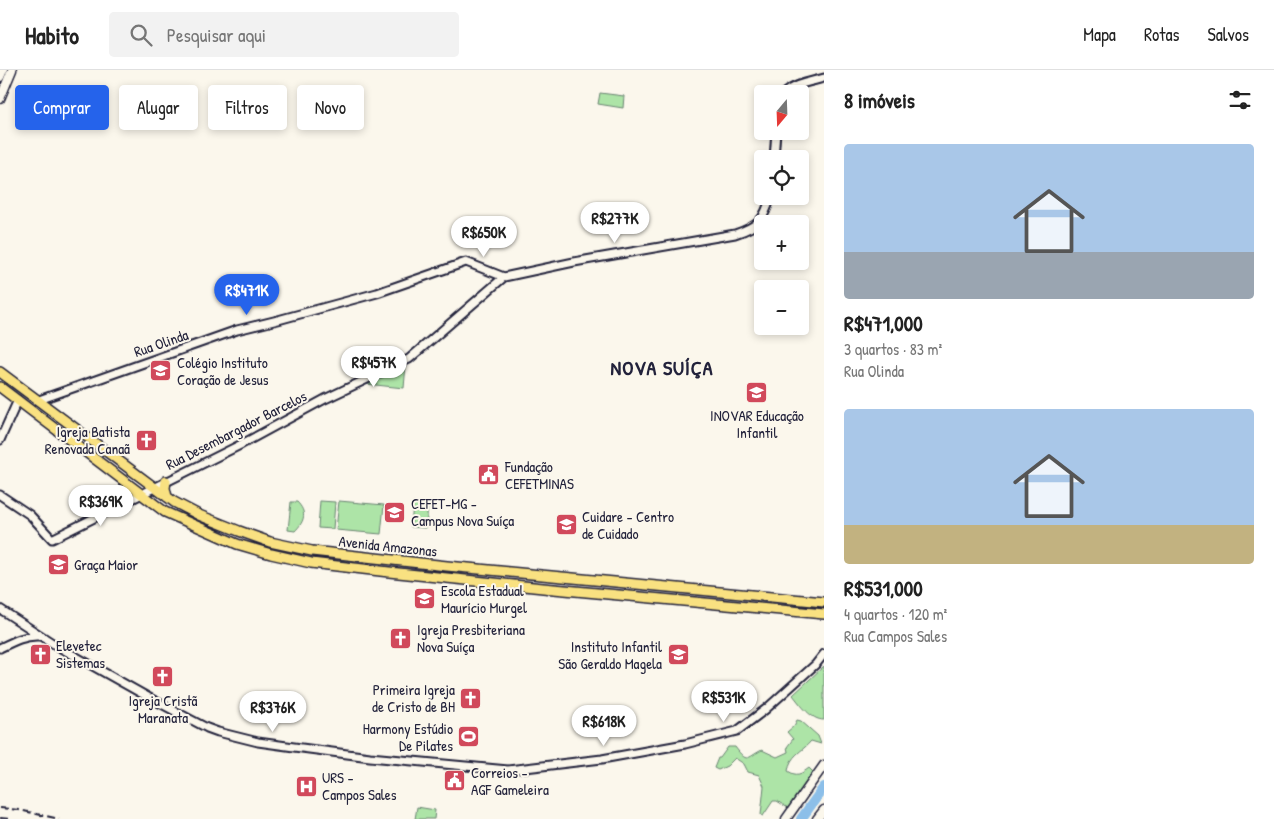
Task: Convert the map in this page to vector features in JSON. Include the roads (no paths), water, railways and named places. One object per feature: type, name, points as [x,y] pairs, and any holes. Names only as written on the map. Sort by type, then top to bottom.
[{"type":"main road","points":[[0,78],[3,70]]},
{"type":"main road","points":[[0,99],[12,70]]},
{"type":"main road","name":"Avenida Amazonas","points":[[3,374],[167,497],[198,514],[270,542],[312,551],[447,566],[824,602]]},
{"type":"main road","name":"Avenida Amazonas","points":[[1,388],[165,512],[237,544],[271,554],[311,563],[543,588],[824,614]]},
{"type":"main road","points":[[166,482],[167,497]]},
{"type":"main road","points":[[786,819],[824,765]]},
{"type":"main road","points":[[817,819],[824,810]]},
{"type":"street","points":[[796,85],[824,78]]},
{"type":"street","name":"Rua Desembargador Barcelos","points":[[0,495],[30,515],[52,539],[325,399],[409,359],[504,277],[574,262],[735,234],[756,225],[762,220],[768,205]]},
{"type":"street","name":"Rua Olinda","points":[[38,400],[236,330],[377,293],[466,262],[504,277]]},
{"type":"street","points":[[0,440],[18,400]]},
{"type":"street","points":[[0,609],[40,636],[206,728],[258,742],[370,757],[508,770],[602,759],[685,744],[737,732],[816,664],[824,654]]},
{"type":"street","points":[[16,640],[21,630],[19,622]]},
{"type":"street","points":[[0,648],[29,636],[40,636]]},
{"type":"waterway","points":[[801,819],[824,787]]},
{"type":"railway","points":[[0,808],[19,810],[59,819]]},
{"type":"railway","points":[[0,818],[11,819]]},
{"type":"place","name":"Colégio Instituto Coração de Jesus","points":[[161,371]]},
{"type":"place","name":"INOVAR Educação Infantil","points":[[757,392]]},
{"type":"place","name":"Igreja Batista Renovada Canaã","points":[[146,440]]},
{"type":"place","name":"Fundação CEFETMINAS","points":[[489,475]]},
{"type":"place","name":"CEFET-MG - Campus Nova Suíça","points":[[395,512]]},
{"type":"place","name":"Cuidare - Centro de Cuidado","points":[[566,525]]},
{"type":"place","name":"Graça Maior","points":[[58,564]]},
{"type":"place","name":"Escola Estadual Maurício Murgel","points":[[425,599]]},
{"type":"place","name":"Igreja Presbiteriana Nova Suíça","points":[[401,638]]},
{"type":"place","name":"Elevetec Sistemas","points":[[40,654]]},
{"type":"place","name":"Instituto Infantil São Geraldo Magela","points":[[678,655]]},
{"type":"place","name":"Igreja Cristã Maranata","points":[[163,677]]},
{"type":"place","name":"Primeira Igreja de Cristo de BH","points":[[471,698]]},
{"type":"place","name":"Harmony Estúdio De Pilates","points":[[469,737]]},
{"type":"place","name":"Correios - AGF Gameleira","points":[[455,781]]},
{"type":"place","name":"URS - Campos Sales","points":[[306,786]]},
{"type":"district","name":"NOVA SUÍÇA","points":[[662,367]]}]
